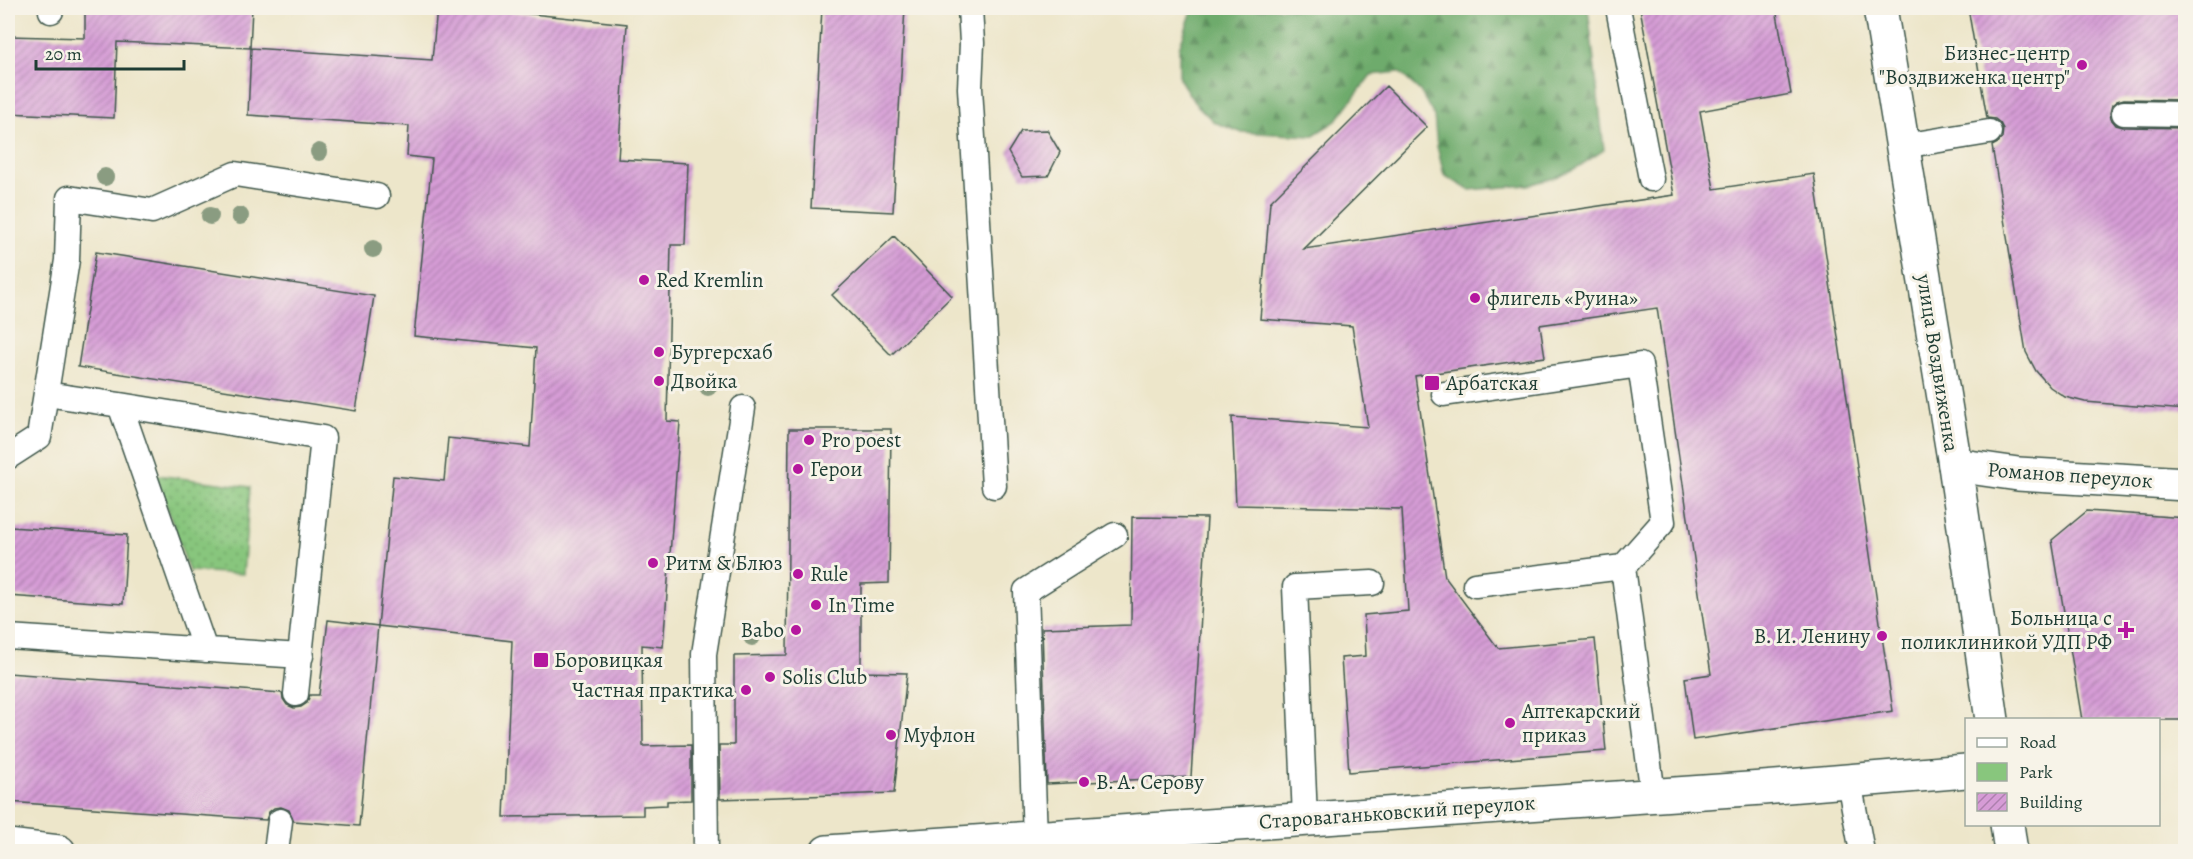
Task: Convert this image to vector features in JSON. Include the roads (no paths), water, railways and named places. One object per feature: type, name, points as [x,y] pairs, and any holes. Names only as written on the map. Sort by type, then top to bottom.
[{"type":"street","name":"улица Воздвиженка","points":[[1880,8],[1954,465],[1992,718]]},
{"type":"street","name":"Романов переулок","points":[[1954,465],[2018,474],[2186,484]]},
{"type":"street","name":"Староваганьковский переулок","points":[[827,852],[1965,771]]},
{"type":"street","points":[[2007,826],[2011,852]]},
{"type":"street","points":[[8,846],[59,852]]},
{"type":"lane","points":[[970,8],[972,43],[970,88],[994,486]]},
{"type":"lane","points":[[1618,8],[1651,179]]},
{"type":"lane","points":[[2124,113],[2186,114]]},
{"type":"lane","points":[[1903,146],[1989,132]]},
{"type":"lane","points":[[8,457],[39,437],[66,260],[69,198],[152,211],[235,174],[377,196]]},
{"type":"lane","points":[[1444,394],[1640,365],[1663,522],[1623,567],[1475,585]]},
{"type":"lane","points":[[46,394],[323,438],[296,694]]},
{"type":"lane","points":[[120,405],[205,650]]},
{"type":"lane","points":[[706,852],[704,654],[743,408]]},
{"type":"lane","points":[[1035,837],[1026,591],[1115,535]]},
{"type":"lane","points":[[1623,567],[1653,795]]},
{"type":"lane","points":[[1305,818],[1295,587],[1372,583]]},
{"type":"lane","points":[[8,637],[301,656]]},
{"type":"lane","points":[[1849,781],[1862,852]]},
{"type":"lane","points":[[276,852],[280,821]]},
{"type":"place","name":"Бизнес-центр \"Воздвиженка центр\"","points":[[2082,65]]},
{"type":"place","name":"Red Kremlin","points":[[644,280]]},
{"type":"place","name":"флигель «Руина»","points":[[1475,298]]},
{"type":"place","name":"Бургерсхаб","points":[[659,352]]},
{"type":"place","name":"Двойка","points":[[659,381]]},
{"type":"place","name":"Арбатская","points":[[1432,383]]},
{"type":"place","name":"Pro poest","points":[[809,440]]},
{"type":"place","name":"Герои","points":[[798,469]]},
{"type":"place","name":"Ритм & Блюз","points":[[653,563]]},
{"type":"place","name":"Rule","points":[[798,574]]},
{"type":"place","name":"In Time","points":[[816,605]]},
{"type":"place","name":"Babo","points":[[796,630]]},
{"type":"place","name":"Больница с поликлиникой УДП РФ","points":[[2126,630]]},
{"type":"place","name":"В. И. Ленину","points":[[1882,636]]},
{"type":"place","name":"Боровицкая","points":[[541,660]]},
{"type":"place","name":"Solis Club","points":[[770,677]]},
{"type":"place","name":"Частная практика","points":[[746,690]]},
{"type":"place","name":"Аптекарский приказ","points":[[1510,723]]},
{"type":"place","name":"Муфлон","points":[[891,735]]},
{"type":"place","name":"В. А. Серову","points":[[1084,782]]}]
